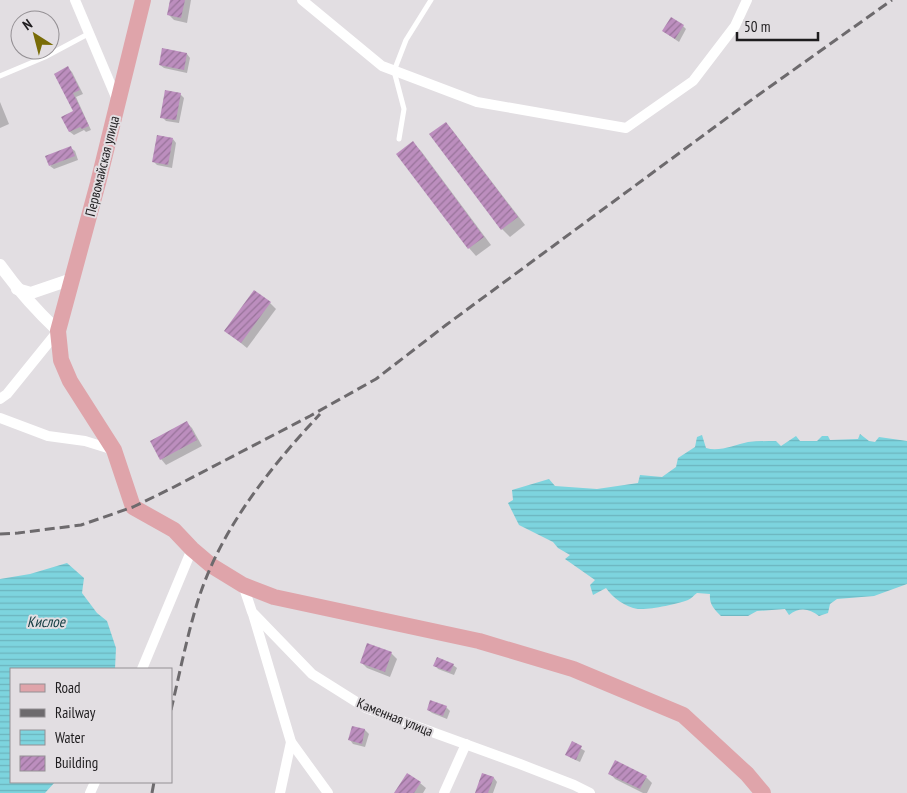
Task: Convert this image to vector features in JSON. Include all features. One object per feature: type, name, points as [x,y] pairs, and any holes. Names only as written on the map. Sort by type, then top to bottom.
[{"type":"main road","name":"Первомайская улица","points":[[58,330],[143,0]]},
{"type":"main road","points":[[58,330],[61,360],[70,381],[114,450],[133,507],[174,530],[212,566],[242,585],[274,597],[479,641],[573,669],[682,715],[747,774],[763,793]]},
{"type":"street","points":[[75,0],[118,103]]},
{"type":"street","points":[[302,0],[382,66],[394,71],[477,102],[626,128],[693,81],[735,26],[747,0]]},
{"type":"street","points":[[0,265],[17,289],[58,330],[7,394],[0,399]]},
{"type":"street","points":[[17,289],[31,293],[72,279]]},
{"type":"street","points":[[0,418],[48,436],[85,441],[114,450]]},
{"type":"street","points":[[142,668],[192,549]]},
{"type":"street","name":"Каменная улица","points":[[242,585],[252,612],[312,674],[366,708],[466,744],[574,785],[590,793]]},
{"type":"street","points":[[252,612],[291,742],[328,793]]},
{"type":"street","points":[[280,793],[291,742]]},
{"type":"street","points":[[444,793],[466,744]]},
{"type":"lane","points":[[399,138],[404,109],[394,71],[406,40],[432,0]]},
{"type":"lane","points":[[0,76],[88,34]]},
{"type":"water","points":[[860,434],[869,441],[875,442],[879,437],[907,441],[907,584],[874,596],[837,599],[830,604],[828,613],[819,616],[812,611],[804,610],[796,611],[789,615],[785,609],[757,611],[748,616],[721,616],[712,606],[710,594],[697,593],[683,602],[643,609],[633,608],[624,604],[616,599],[606,588],[593,595],[590,585],[595,580],[565,559],[570,555],[558,548],[553,542],[519,525],[508,503],[513,500],[512,490],[549,479],[555,486],[597,489],[638,483],[640,475],[662,477],[676,467],[678,458],[695,447],[697,437],[702,435],[706,448],[716,449],[758,441],[776,441],[781,446],[796,436],[800,441],[817,441],[822,436],[828,436],[830,440],[858,439]]},
{"type":"water","name":"Кислое","points":[[67,563],[84,578],[82,593],[97,613],[107,621],[116,648],[115,668],[10,668],[10,783],[54,783],[45,793],[0,793],[0,579],[30,574]]},
{"type":"building","points":[[170,0],[185,0],[181,18],[167,15]]},
{"type":"building","points":[[671,17],[684,25],[675,39],[662,31]]},
{"type":"building","points":[[162,48],[187,53],[184,70],[159,65]]},
{"type":"building","points":[[68,66],[80,90],[73,93],[89,126],[82,129],[80,127],[69,132],[61,117],[73,111],[54,74]]},
{"type":"building","points":[[165,90],[181,93],[176,120],[160,118]]},
{"type":"building","points":[[446,122],[518,217],[501,230],[429,134]]},
{"type":"building","points":[[157,135],[173,138],[168,165],[152,162]]},
{"type":"building","points":[[413,141],[484,237],[468,249],[396,154]]},
{"type":"building","points":[[71,146],[75,156],[49,166],[45,156]]},
{"type":"building","points":[[254,290],[271,302],[241,343],[224,331]]},
{"type":"building","points":[[187,421],[197,440],[160,460],[150,441]]},
{"type":"building","points":[[367,643],[392,652],[385,672],[360,663]]},
{"type":"building","points":[[437,657],[454,664],[450,672],[433,666]]},
{"type":"building","points":[[430,700],[447,706],[443,716],[427,710]]},
{"type":"building","points":[[352,726],[365,729],[362,744],[348,740]]},
{"type":"building","points":[[572,741],[582,746],[576,760],[565,755]]},
{"type":"building","points":[[615,760],[647,776],[640,789],[608,774]]},
{"type":"building","points":[[407,773],[421,782],[414,793],[394,793]]},
{"type":"building","points":[[482,773],[494,777],[488,793],[475,793]]},
{"type":"railway","points":[[0,534],[81,525],[133,507],[310,416],[376,379],[446,325],[754,98],[892,0]]},
{"type":"railway","points":[[172,706],[196,607],[217,553],[247,503],[264,480],[320,414]]},
{"type":"railway","points":[[152,793],[154,783]]}]
